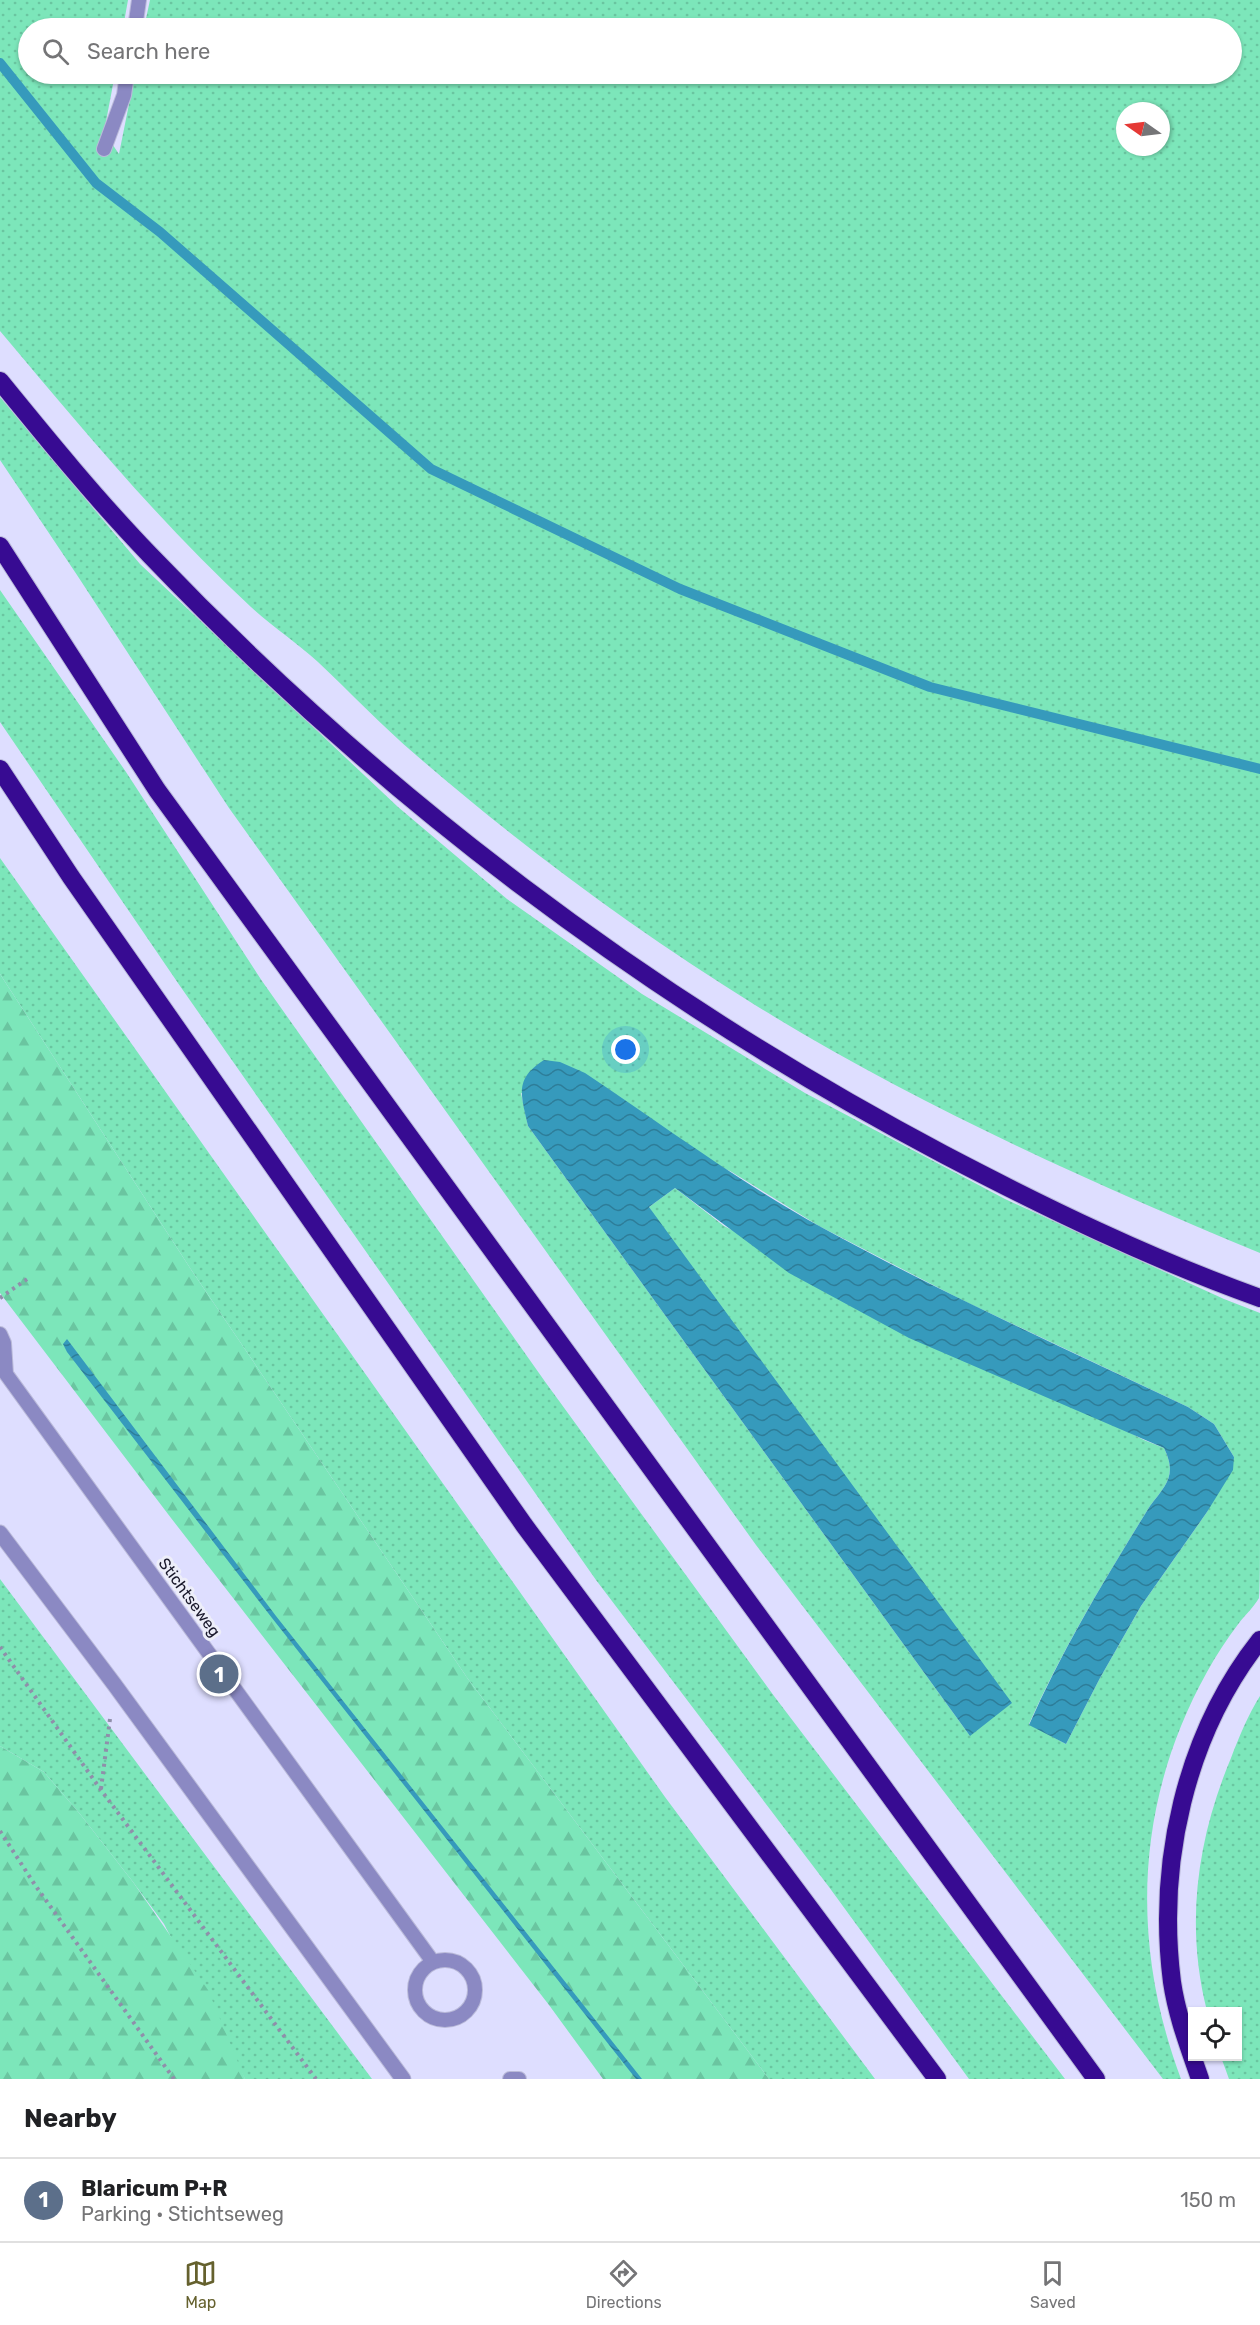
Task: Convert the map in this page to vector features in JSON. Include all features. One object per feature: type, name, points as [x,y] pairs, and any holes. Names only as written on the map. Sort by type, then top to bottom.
[{"type":"highway","points":[[0,381],[139,543],[209,616],[432,816],[551,910],[709,1018],[801,1075],[899,1131],[1084,1224],[1157,1257],[1260,1298]]},
{"type":"highway","points":[[0,546],[158,790],[1096,2079]]},
{"type":"highway","points":[[0,769],[71,877],[524,1525],[937,2079]]},
{"type":"highway","points":[[1200,2079],[1183,2030],[1172,1984],[1167,1930],[1173,1846],[1185,1790],[1204,1740],[1224,1694],[1260,1640]]},
{"type":"street","points":[[0,1533],[114,1684],[403,2079]]},
{"type":"lane","points":[[136,18],[139,0]]},
{"type":"lane","points":[[104,149],[124,95],[126,84]]},
{"type":"lane","name":"Stichtseweg","points":[[0,1334],[4,1343],[6,1374],[433,1962]]},
{"type":"lane","points":[[444,1959],[455,1961],[473,1976],[476,1987],[474,1999],[469,2009],[460,2017],[449,2021],[437,2020],[427,2015],[418,2006],[414,1993],[416,1981],[422,1969],[433,1962],[444,1959]]},
{"type":"lane","points":[[510,2079],[519,2079]]},
{"type":"path","points":[[0,1298],[30,1277]]},
{"type":"path","points":[[0,1647],[101,1790],[316,2079]]},
{"type":"path","points":[[101,1790],[114,1684]]},
{"type":"path","points":[[0,1831],[35,1886],[174,2079]]},
{"type":"green space","points":[[0,0],[128,0],[125,18],[18,18],[18,84],[113,84],[104,132],[119,154],[133,84],[1242,84],[1242,18],[146,18],[150,0],[1260,0],[1260,1253],[1130,1198],[939,1108],[815,1041],[755,1005],[623,918],[538,855],[416,755],[318,662],[259,614],[217,575],[121,473],[0,331]]},
{"type":"green space","points":[[0,397],[140,564],[398,807],[507,899],[642,994],[805,1093],[1005,1199],[1224,1299],[1260,1313],[1259,1598],[1218,1653],[1183,1721],[1165,1771],[1154,1822],[1148,1873],[1148,1924],[1153,1976],[1165,2028],[1181,2079],[1163,2079],[756,1545],[229,808],[0,460]],"holes":[[[521,1093],[730,1171],[819,1226],[962,1300],[1188,1407],[1214,1424],[1234,1457],[1207,1512],[1141,1606],[1066,1744],[1029,1724],[1086,1613],[1168,1479],[1170,1465],[1164,1448],[1144,1440],[724,1226],[675,1188],[649,1207],[970,1736],[528,1126]]]},
{"type":"green space","points":[[0,590],[126,772],[262,981],[546,1383],[774,1696],[1065,2079],[969,2079],[829,1887],[596,1580],[180,986],[0,722]]},
{"type":"green space","points":[[0,858],[665,1797],[875,2079],[769,2079],[468,1679],[192,1271],[0,974]]},
{"type":"green space","points":[[0,974],[192,1271],[468,1679],[769,2079],[603,2079],[549,2005],[171,1518],[0,1293]]},
{"type":"green space","points":[[0,1579],[372,2079],[245,2079],[164,1924],[80,1814],[44,1772],[0,1746]]},
{"type":"green space","points":[[1260,1696],[1260,2079],[1229,2079],[1222,2061],[1242,2061],[1242,2007],[1206,2007],[1200,1979],[1197,1947],[1198,1883],[1203,1851],[1219,1789]]},
{"type":"green space","points":[[0,1746],[44,1772],[133,1882],[208,1990],[245,2079],[0,2079]]},
{"type":"water","points":[[544,1060],[560,1062],[585,1073],[731,1172],[821,1227],[957,1297],[1188,1407],[1214,1424],[1234,1457],[1233,1470],[1207,1512],[1141,1606],[1066,1744],[1029,1725],[1086,1613],[1168,1479],[1170,1465],[1164,1448],[909,1338],[789,1273],[675,1188],[649,1207],[1012,1703],[970,1736],[528,1126],[522,1088],[528,1074]]},
{"type":"water","points":[[67,1339],[276,1616],[642,2079],[636,2079],[272,1618],[67,1352],[63,1344]]},
{"type":"waterway","points":[[0,63],[96,183],[160,232],[431,469],[680,589],[930,687],[1260,769]]},
{"type":"place","name":"Blaricum P+R","points":[[219,1674]]}]
